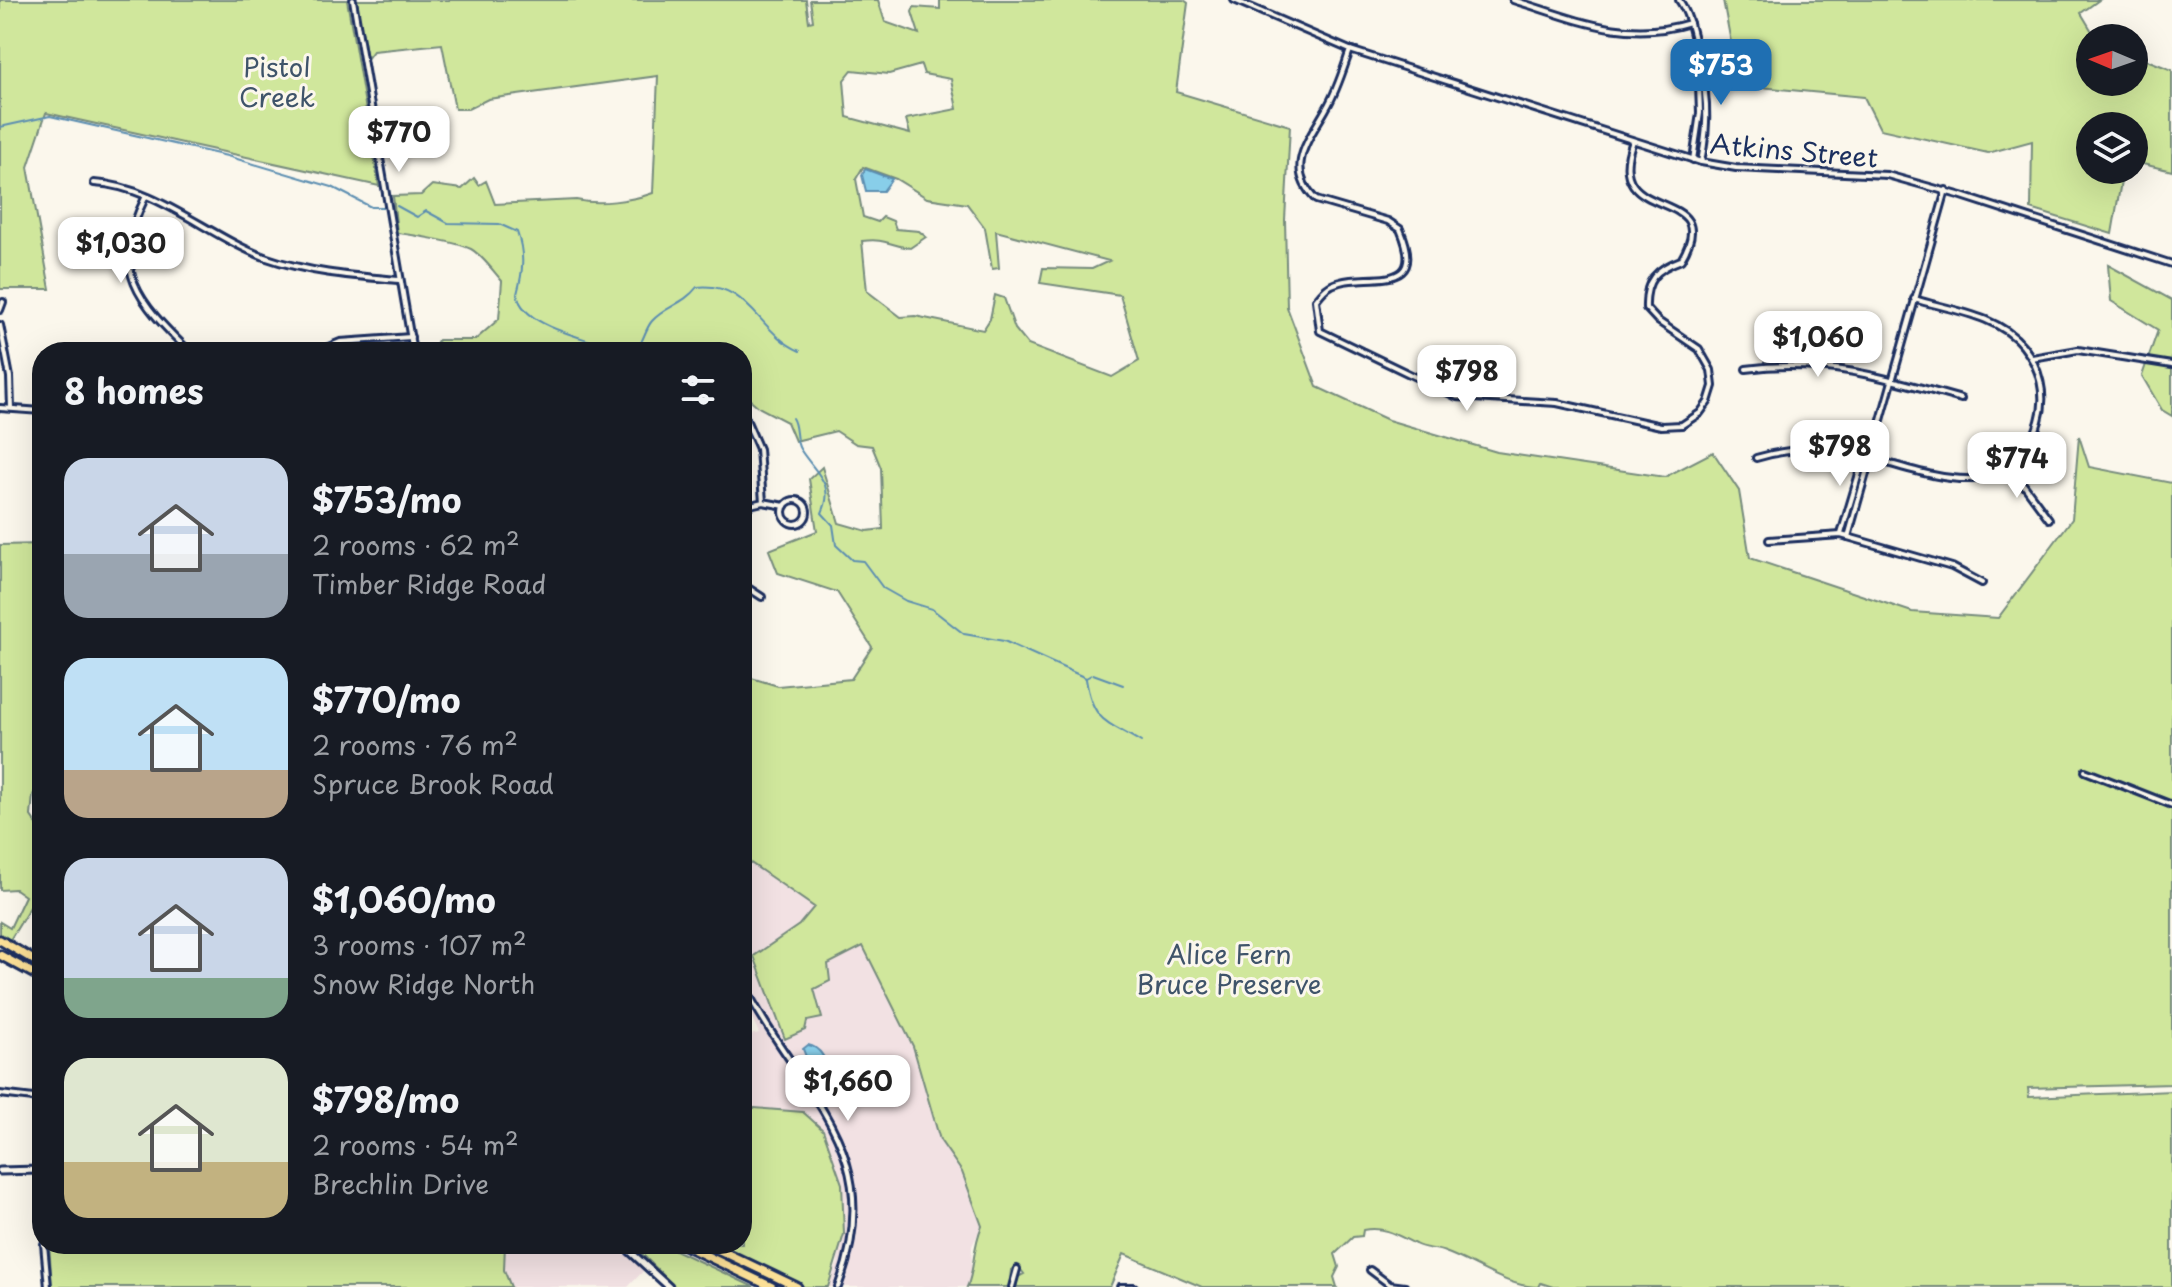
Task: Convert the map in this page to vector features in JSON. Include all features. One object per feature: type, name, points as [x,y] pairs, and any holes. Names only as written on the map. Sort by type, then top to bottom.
[{"type":"highway","points":[[0,940],[32,959]]},
{"type":"highway","points":[[0,955],[32,973]]},
{"type":"highway","points":[[703,1254],[772,1287]]},
{"type":"highway","points":[[728,1254],[797,1287]]},
{"type":"street","points":[[353,0],[390,200],[399,280],[412,342]]},
{"type":"street","name":"Atkins Street","points":[[1234,0],[1350,50],[1693,160],[1736,168],[1866,172],[1946,190],[2172,264]]},
{"type":"street","points":[[1513,0],[1631,33],[1656,32],[1690,23]]},
{"type":"street","points":[[1679,0],[1690,23],[1705,73],[1707,99],[1701,162]]},
{"type":"street","points":[[1350,50],[1331,100],[1303,144],[1299,161],[1301,177],[1316,200],[1388,221],[1400,229],[1407,257],[1401,271],[1388,280],[1344,281],[1326,287],[1316,300],[1320,331],[1457,397],[1557,403],[1667,427],[1688,422],[1704,408],[1713,386],[1708,362],[1699,349],[1658,321],[1646,308],[1645,291],[1650,279],[1659,269],[1681,260],[1691,238],[1690,226],[1681,213],[1644,197],[1630,185],[1625,167],[1633,141]]},
{"type":"street","points":[[1693,160],[1700,113],[1698,55]]},
{"type":"street","points":[[94,183],[123,184],[266,258],[321,273],[399,280]]},
{"type":"street","points":[[1848,537],[1946,190]]},
{"type":"street","points":[[145,198],[129,230],[129,259],[134,280],[144,304],[180,342]]},
{"type":"street","points":[[1756,458],[1806,449],[1868,458],[1957,481],[1984,478],[2009,465],[2031,440],[2041,414],[2041,386],[2032,358],[2013,336],[1998,325],[1914,299]]},
{"type":"street","points":[[0,310],[3,302]]},
{"type":"street","points":[[0,325],[10,377],[11,408]]},
{"type":"street","points":[[340,342],[411,337]]},
{"type":"street","points":[[2032,358],[2078,350],[2172,365]]},
{"type":"street","points":[[1746,369],[1820,365],[1891,378],[1961,399]]},
{"type":"street","points":[[0,408],[32,410]]},
{"type":"street","points":[[752,433],[759,449],[763,502]]},
{"type":"street","points":[[1841,535],[1861,467],[1868,458]]},
{"type":"street","points":[[2009,465],[2049,519]]},
{"type":"street","points":[[752,505],[763,502],[785,506],[795,500],[802,503],[807,513],[804,520],[793,524],[786,520],[785,506]]},
{"type":"street","points":[[1769,540],[1841,535],[1959,570],[1982,583]]},
{"type":"street","points":[[752,590],[762,597]]},
{"type":"street","points":[[2085,771],[2172,805]]},
{"type":"street","points":[[752,1000],[769,1031],[831,1121],[845,1151],[852,1183],[854,1217],[849,1252],[838,1287]]},
{"type":"street","points":[[0,1094],[32,1098]]},
{"type":"street","points":[[0,1171],[32,1170]]},
{"type":"street","points":[[45,1254],[48,1287]]},
{"type":"street","points":[[633,1254],[669,1287]]},
{"type":"street","points":[[1012,1287],[1017,1269]]},
{"type":"street","points":[[1370,1270],[1390,1285],[1405,1287]]},
{"type":"street","points":[[1120,1287],[1134,1287]]},
{"type":"shaded area","points":[[752,864],[815,907],[799,925],[754,956],[785,1039],[820,1004],[813,989],[828,964],[863,946],[913,1046],[940,1140],[962,1172],[982,1226],[972,1246],[971,1279],[967,1287],[828,1287],[838,1262],[803,1112],[752,1108],[752,1035],[759,1033],[752,1018]]},
{"type":"shaded area","points":[[505,1254],[642,1254],[651,1263],[628,1287],[511,1287],[504,1270]]},
{"type":"green space","name":"Pistol Creek","points":[[0,0],[347,0],[379,186],[46,113],[28,167],[50,289],[0,289]]},
{"type":"green space","name":"Alice Fern Bruce Preserve","points":[[356,0],[806,0],[809,22],[813,21],[810,0],[878,0],[885,22],[919,34],[912,12],[914,7],[940,9],[940,0],[1184,0],[1188,3],[1176,92],[1290,126],[1285,220],[1287,307],[1317,387],[1388,420],[1497,452],[1665,477],[1713,452],[1739,491],[1750,558],[1912,612],[1998,618],[2072,519],[2079,436],[2089,467],[2172,483],[2172,1084],[2028,1088],[2029,1097],[2172,1091],[2172,1287],[1553,1287],[1541,1283],[1539,1287],[1515,1283],[1445,1252],[1418,1246],[1390,1232],[1371,1229],[1363,1230],[1362,1236],[1353,1237],[1335,1254],[1339,1267],[1334,1277],[1337,1287],[1202,1287],[1124,1254],[1110,1287],[1016,1287],[1018,1277],[1024,1274],[1017,1265],[1011,1270],[1009,1287],[967,1287],[982,1226],[962,1172],[940,1140],[913,1046],[863,946],[828,964],[830,981],[814,989],[822,1018],[807,1021],[805,1030],[785,1039],[754,956],[799,925],[814,907],[752,864],[752,678],[778,686],[851,679],[872,647],[837,592],[778,573],[769,550],[817,531],[809,479],[822,467],[839,523],[867,531],[883,529],[881,468],[872,446],[856,444],[836,431],[795,441],[787,422],[752,401],[752,342],[437,342],[475,340],[499,319],[502,281],[471,249],[397,233],[393,196],[421,195],[432,185],[462,189],[474,178],[479,185],[486,181],[495,204],[576,200],[604,202],[653,193],[658,76],[488,99],[468,109],[455,109],[442,44],[373,51],[367,59]],"holes":[[[921,65],[924,74],[951,79],[957,109],[906,119],[910,134],[847,117],[844,80],[852,70],[889,74]],[[863,167],[896,179],[927,198],[967,204],[985,228],[992,269],[999,268],[996,231],[1109,261],[1092,269],[1043,268],[1040,283],[1120,295],[1139,361],[1112,377],[1028,345],[1015,329],[1004,298],[995,295],[990,319],[983,330],[915,316],[901,317],[867,291],[862,241],[882,241],[910,248],[926,237],[919,231],[896,229],[893,221],[883,217],[878,222],[863,217],[856,179]]]},
{"type":"green space","points":[[1723,0],[2099,0],[2081,13],[2088,24],[2076,24],[2076,96],[2148,96],[2148,61],[2172,70],[2172,171],[2148,165],[2148,112],[2076,112],[2076,184],[2121,184],[2112,234],[2031,209],[2032,141],[1988,153],[1880,129],[1864,97],[1739,85]]},
{"type":"green space","points":[[2108,265],[2172,300],[2172,416],[2162,410],[2142,376],[2158,330],[2111,301]]},
{"type":"green space","points":[[32,544],[32,904],[10,940],[0,935],[0,922],[10,928],[25,896],[15,889],[0,890],[0,545]]},
{"type":"green space","points":[[752,1108],[803,1112],[823,1130],[842,1184],[844,1234],[828,1287],[804,1287],[739,1254],[752,1254]]},
{"type":"green space","points":[[50,1254],[505,1254],[504,1270],[511,1287],[52,1287]]},
{"type":"green space","points":[[642,1254],[683,1254],[754,1287],[675,1287]]},
{"type":"water","points":[[865,169],[892,179],[883,191],[866,191],[862,175]]},
{"type":"water","points":[[808,1045],[825,1059],[827,1072],[820,1078],[814,1077],[803,1049]]},
{"type":"waterway","points":[[0,127],[50,116],[227,156],[332,187],[371,207],[386,207]]},
{"type":"waterway","points":[[397,206],[417,217],[426,211],[448,223],[499,224],[517,232],[522,263],[517,294],[522,306],[545,324],[593,342]]},
{"type":"waterway","points":[[641,342],[652,321],[663,312],[697,287],[715,287],[742,300],[774,333],[800,351]]},
{"type":"waterway","points":[[792,418],[800,449],[825,486],[827,494],[822,513],[833,525],[836,545],[852,560],[863,561],[883,588],[906,601],[932,609],[964,634],[1004,641],[1086,678],[1093,674],[1123,685]]},
{"type":"waterway","points":[[1086,679],[1093,704],[1103,719],[1141,742]]}]
